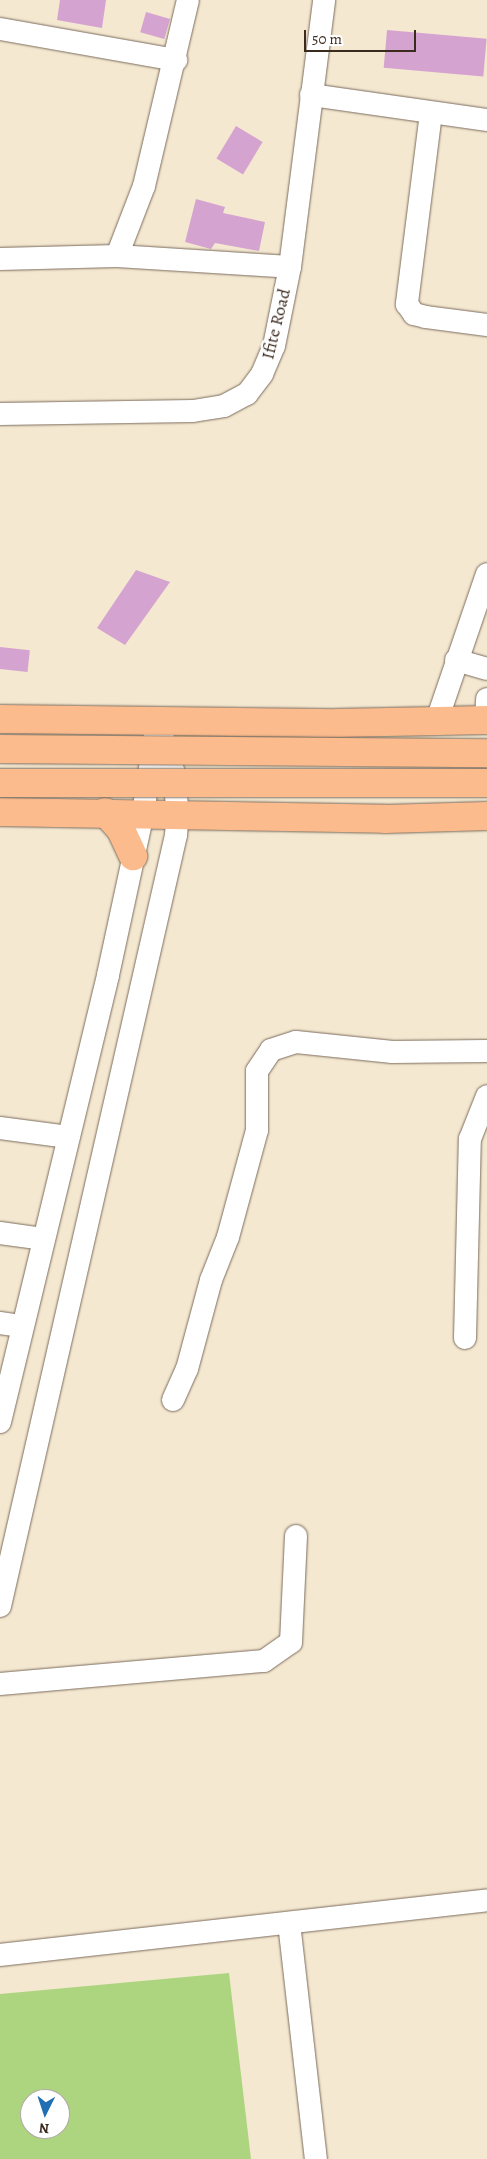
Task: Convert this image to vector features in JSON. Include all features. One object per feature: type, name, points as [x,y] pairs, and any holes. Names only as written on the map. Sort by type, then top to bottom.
[{"type":"highway","points":[[0,719],[157,719],[338,723],[437,720],[486,713]]},
{"type":"highway","points":[[0,749],[487,753]]},
{"type":"highway","points":[[0,783],[487,783]]},
{"type":"highway","points":[[0,812],[105,812],[385,819],[487,816]]},
{"type":"highway","points":[[105,812],[121,830],[134,856]]},
{"type":"street","points":[[117,256],[144,186],[176,60],[188,0]]},
{"type":"street","name":"Ifite Road","points":[[0,414],[193,410],[224,406],[246,394],[262,374],[274,346],[290,267],[324,0]]},
{"type":"street","points":[[0,29],[176,60]]},
{"type":"street","points":[[311,95],[487,120]]},
{"type":"street","points":[[431,113],[407,304],[414,314],[487,325]]},
{"type":"street","points":[[0,259],[117,256],[290,267]]},
{"type":"street","points":[[437,720],[456,660],[480,613],[487,574]]},
{"type":"street","points":[[456,660],[487,669]]},
{"type":"street","points":[[0,1422],[134,856],[143,813],[157,719]]},
{"type":"street","points":[[0,1606],[174,845],[178,814],[173,770],[157,719]]},
{"type":"street","points":[[173,1400],[187,1369],[211,1280],[233,1221],[257,1130],[257,1071],[270,1050],[296,1042],[392,1052],[487,1051]]},
{"type":"street","points":[[465,1338],[470,1139],[487,1096]]},
{"type":"street","points":[[0,1128],[68,1137]]},
{"type":"street","points":[[0,1233],[43,1239]]},
{"type":"street","points":[[0,1323],[22,1326]]},
{"type":"street","points":[[0,1684],[264,1661],[291,1642],[296,1536]]},
{"type":"street","points":[[0,1955],[487,1900]]},
{"type":"street","points":[[289,1923],[316,2159]]},
{"type":"green space","points":[[229,1973],[251,2159],[0,2159],[0,1994]]},
{"type":"building","points":[[60,0],[106,0],[102,28],[57,20]]},
{"type":"building","points":[[146,12],[170,19],[164,39],[140,32]]},
{"type":"building","points":[[387,30],[487,39],[483,77],[384,68]]},
{"type":"building","points":[[236,126],[263,142],[243,175],[216,159]]},
{"type":"building","points":[[196,199],[225,207],[223,213],[265,222],[259,251],[215,243],[211,249],[185,242]]},
{"type":"building","points":[[136,570],[170,582],[125,645],[97,628]]},
{"type":"building","points":[[0,647],[30,650],[28,672],[0,669]]}]
